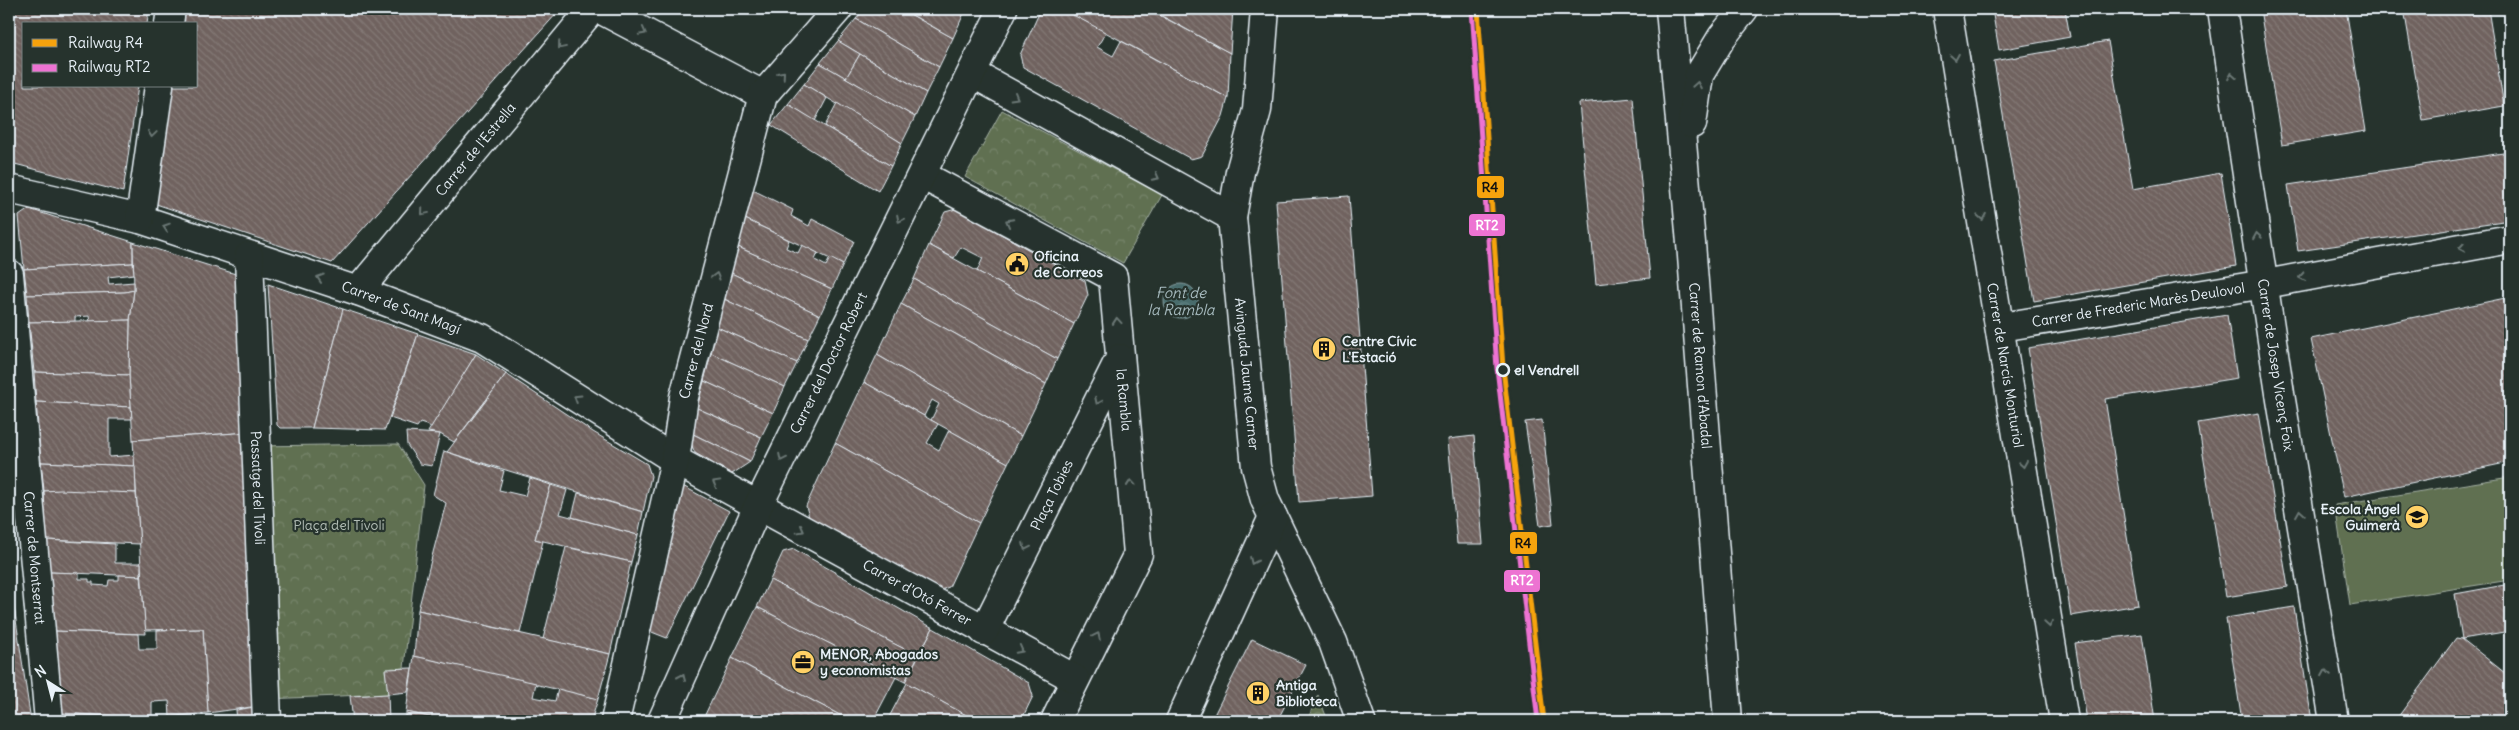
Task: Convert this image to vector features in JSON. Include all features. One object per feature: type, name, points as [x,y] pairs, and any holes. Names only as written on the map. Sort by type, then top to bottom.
[{"type":"street","points":[[169,22],[171,9]]},
{"type":"street","name":"Carrer de l'Estrella","points":[[358,291],[592,9]]},
{"type":"street","points":[[600,9],[763,95]]},
{"type":"street","name":"Carrer del Nord","points":[[615,721],[675,460],[684,397],[763,95],[838,9]]},
{"type":"street","name":"Carrer del Doctor Robert","points":[[662,721],[758,506],[1003,9]]},
{"type":"street","name":"Avinguda Jaume Carner","points":[[1265,9],[1257,110],[1240,172],[1232,217],[1256,467],[1260,485],[1273,517],[1333,642],[1361,721]]},
{"type":"street","points":[[1671,17],[1693,9]]},
{"type":"street","points":[[1686,186],[1693,108],[1699,75],[1722,37],[1744,9]]},
{"type":"street","name":"Carrer de Narcís Monturiol","points":[[1947,9],[2001,327],[2064,721]]},
{"type":"street","name":"Carrer de Josep Vicenç Foix","points":[[2222,9],[2281,400],[2334,721]]},
{"type":"street","name":"Carrer de Ramon d'Abadal","points":[[1671,17],[1728,721]]},
{"type":"street","points":[[972,73],[1232,217]]},
{"type":"street","points":[[140,218],[159,88]]},
{"type":"street","name":"la Rambla","points":[[922,175],[1113,277],[1138,554],[1055,721]]},
{"type":"street","name":"Carrer de Sant Magí","points":[[9,189],[140,218],[358,291],[482,338],[675,460],[758,506]]},
{"type":"street","name":"Carrer de Frederic Marès Deulovol","points":[[2001,327],[2264,284],[2510,240]]},
{"type":"street","name":"Passatge del Tívoli","points":[[249,256],[267,721]]},
{"type":"street","name":"Carrer de Montserrat","points":[[9,274],[50,721]]},
{"type":"street","name":"Plaça Tobies","points":[[984,631],[1120,358]]},
{"type":"street","name":"Carrer d'Otó Ferrer","points":[[758,506],[1075,680]]},
{"type":"street","points":[[1180,721],[1273,517]]},
{"type":"green space","points":[[1002,110],[1162,195],[1123,263],[965,177]]},
{"type":"green space","name":"Plaça del Tívoli","points":[[398,444],[424,485],[404,668],[385,670],[388,694],[266,699],[256,446]]},
{"type":"green space","points":[[2510,477],[2510,580],[2350,605],[2335,505]]},
{"type":"green space","points":[[1318,695],[1328,721],[1307,721]]},
{"type":"water","name":"Font de la Rambla","points":[[1181,284],[1193,289],[1198,301],[1193,313],[1181,318],[1169,313],[1164,301],[1169,289]]},
{"type":"building","points":[[9,9],[149,9],[147,22],[22,22],[22,88],[138,88],[123,192],[11,163]]},
{"type":"building","points":[[185,9],[553,9],[558,12],[332,263],[156,204],[173,88],[198,88],[198,22],[182,22]]},
{"type":"building","points":[[864,9],[901,9],[953,38],[939,67],[856,19]]},
{"type":"building","points":[[901,9],[961,9],[965,11],[953,38]]},
{"type":"building","points":[[1041,9],[1062,9],[1106,32],[1097,47],[1113,56],[1121,41],[1228,98],[1223,116],[1202,156],[1191,159],[1023,67],[1020,55]]},
{"type":"building","points":[[1062,9],[1148,9],[1230,53],[1228,98]]},
{"type":"building","points":[[1148,9],[1233,9],[1230,53],[1173,22]]},
{"type":"building","points":[[1992,9],[2065,9],[2070,37],[1999,50]]},
{"type":"building","points":[[2260,9],[2346,9],[2366,131],[2282,145]]},
{"type":"building","points":[[2404,9],[2488,9],[2504,106],[2423,120]]},
{"type":"building","points":[[856,19],[939,67],[926,93],[838,41]]},
{"type":"building","points":[[838,41],[860,54],[846,78],[820,63]]},
{"type":"building","points":[[2108,41],[2133,189],[2221,173],[2236,266],[2034,301],[1994,61]]},
{"type":"building","points":[[860,54],[926,93],[915,117],[846,78]]},
{"type":"building","points":[[820,63],[915,117],[902,143],[804,84]]},
{"type":"building","points":[[804,84],[827,98],[815,121],[788,104]]},
{"type":"building","points":[[1633,98],[1650,278],[1596,284],[1579,103]]},
{"type":"building","points":[[837,103],[902,143],[891,166],[825,126]]},
{"type":"building","points":[[788,104],[891,166],[878,191],[771,125]]},
{"type":"building","points":[[2510,152],[2510,220],[2298,251],[2288,185]]},
{"type":"building","points":[[753,190],[793,210],[791,216],[809,226],[812,219],[854,241],[843,265],[745,219]]},
{"type":"building","name":"Centre Cívic L'Estació","points":[[1349,196],[1372,496],[1299,502],[1276,201]]},
{"type":"building","points":[[29,209],[133,242],[133,263],[24,269],[19,216]]},
{"type":"building","name":"Oficina de Correos","points":[[956,209],[1085,281],[1088,295],[1074,324],[977,271],[983,258],[961,247],[954,258],[929,245],[945,212]]},
{"type":"building","points":[[745,219],[789,240],[786,248],[798,253],[802,245],[818,253],[815,260],[826,266],[830,258],[843,265],[832,289],[738,247]]},
{"type":"building","points":[[133,242],[242,276],[251,432],[133,440],[129,375],[130,320],[134,290]]},
{"type":"building","points":[[929,245],[1074,324],[1057,359],[914,279]]},
{"type":"building","points":[[738,247],[832,289],[820,315],[731,273]]},
{"type":"building","points":[[133,263],[134,274],[108,277],[109,284],[134,282],[134,290],[125,292],[27,295],[24,269]]},
{"type":"building","points":[[731,273],[820,315],[808,339],[724,299]]},
{"type":"building","points":[[914,279],[1057,359],[1046,384],[901,304]]},
{"type":"building","points":[[268,284],[343,309],[312,428],[280,428],[277,425]]},
{"type":"building","points":[[134,290],[130,320],[90,322],[89,316],[75,317],[75,322],[29,322],[27,295],[125,292]]},
{"type":"building","points":[[2510,297],[2510,462],[2344,497],[2311,339]]},
{"type":"building","points":[[724,299],[808,339],[797,363],[717,327]]},
{"type":"building","points":[[901,304],[1046,384],[1021,436],[877,355]]},
{"type":"building","points":[[343,309],[418,334],[385,430],[312,428]]},
{"type":"building","points":[[2227,315],[2237,378],[2105,399],[2138,605],[2071,616],[2028,348]]},
{"type":"building","points":[[130,320],[129,375],[34,372],[29,322]]},
{"type":"building","points":[[717,327],[797,363],[785,387],[711,353]]},
{"type":"building","points":[[418,334],[476,354],[432,427],[420,423],[417,427],[390,418]]},
{"type":"building","points":[[711,353],[785,387],[773,413],[704,381]]},
{"type":"building","points":[[476,354],[506,374],[454,442],[440,434],[428,432]]},
{"type":"building","points":[[877,355],[1021,436],[1008,463],[931,420],[939,404],[932,400],[924,416],[864,382]]},
{"type":"building","points":[[34,372],[129,375],[131,407],[36,402]]},
{"type":"building","points":[[506,374],[593,432],[647,464],[651,476],[643,512],[447,452]]},
{"type":"building","points":[[704,381],[773,413],[761,437],[697,408]]},
{"type":"building","points":[[864,382],[938,424],[927,443],[939,450],[949,430],[1008,463],[979,523],[835,443]]},
{"type":"building","points":[[36,402],[131,407],[132,419],[109,419],[109,457],[135,455],[135,466],[41,462]]},
{"type":"building","points":[[697,408],[761,437],[750,462],[691,433]]},
{"type":"building","points":[[2259,413],[2288,587],[2226,597],[2198,423]]},
{"type":"building","points":[[1542,420],[1553,524],[1540,526],[1525,422]]},
{"type":"building","points":[[251,432],[266,705],[208,713],[203,629],[145,630],[133,440]]},
{"type":"building","points":[[406,432],[440,434],[432,466],[420,464],[407,445]]},
{"type":"building","points":[[691,433],[750,462],[732,474],[695,453],[690,441]]},
{"type":"building","points":[[1474,436],[1483,544],[1457,544],[1448,439]]},
{"type":"building","points":[[835,443],[979,523],[949,587],[938,591],[809,517],[806,506]]},
{"type":"building","points":[[444,451],[504,471],[499,490],[525,496],[530,478],[551,485],[535,539],[543,541],[520,633],[418,610],[446,503],[433,495]]},
{"type":"building","points":[[41,462],[135,466],[136,493],[44,491]]},
{"type":"building","points":[[679,484],[729,511],[667,638],[644,629]]},
{"type":"building","points":[[551,485],[567,490],[560,514],[638,535],[631,562],[535,539]]},
{"type":"building","points":[[44,491],[136,493],[140,544],[46,540]]},
{"type":"building","points":[[578,493],[643,512],[638,535],[572,517]]},
{"type":"building","points":[[46,540],[115,544],[115,563],[141,563],[141,576],[49,572]]},
{"type":"building","points":[[566,547],[631,562],[610,654],[543,639]]},
{"type":"building","points":[[794,549],[933,628],[918,656],[770,580],[783,552]]},
{"type":"building","points":[[49,572],[79,573],[79,579],[89,579],[89,582],[93,582],[93,585],[108,586],[109,580],[119,580],[119,575],[141,576],[146,634],[53,631]]},
{"type":"building","points":[[9,573],[31,721],[9,721]]},
{"type":"building","points":[[770,580],[918,656],[905,682],[757,607]]},
{"type":"building","points":[[2510,584],[2510,631],[2462,639],[2455,594]]},
{"type":"building","name":"MENOR, Abogados y economistas","points":[[757,607],[896,677],[873,721],[851,721],[732,658]]},
{"type":"building","points":[[2294,607],[2312,721],[2242,721],[2226,618]]},
{"type":"building","points":[[418,610],[610,654],[598,699],[414,656]]},
{"type":"building","points":[[933,628],[1029,683],[1033,696],[1021,721],[977,721],[905,682]]},
{"type":"building","points":[[203,629],[208,713],[170,717],[169,701],[152,702],[152,719],[60,713],[53,631],[138,634],[139,649],[157,649],[157,630]]},
{"type":"building","points":[[2142,634],[2155,721],[2087,721],[2075,643]]},
{"type":"building","points":[[2456,638],[2462,639],[2510,677],[2510,721],[2395,721]]},
{"type":"building","name":"Antiga Biblioteca","points":[[1252,639],[1306,665],[1277,721],[1211,721]]},
{"type":"building","points":[[414,656],[536,683],[533,697],[555,701],[558,689],[598,699],[591,721],[449,721],[406,712]]},
{"type":"building","points":[[732,658],[851,721],[702,721]]},
{"type":"building","points":[[412,668],[408,692],[388,694],[385,669]]},
{"type":"building","points":[[907,683],[957,710],[977,721],[887,721]]},
{"type":"building","points":[[388,694],[389,721],[353,721],[350,696]]},
{"type":"building","points":[[266,705],[267,721],[237,721],[236,710]]},
{"type":"building","points":[[406,712],[449,721],[406,721]]},
{"type":"building","points":[[60,713],[152,719],[153,721],[61,721]]},
{"type":"building","points":[[181,716],[181,721],[153,721],[153,720]]},
{"type":"rail line","name":"RT2","points":[[1472,9],[1497,368],[1538,721]]},
{"type":"rail line","name":"R4","points":[[1478,9],[1503,368],[1544,721]]},
{"type":"place","name":"Oficina de Correos","points":[[1017,264]]},
{"type":"place","name":"Centre Cívic L'Estació","points":[[1324,349]]},
{"type":"place","name":"el Vendrell","points":[[1503,370]]},
{"type":"place","name":"Escola Àngel Guimerà","points":[[2417,517]]},
{"type":"place","name":"MENOR, Abogados y economistas","points":[[803,662]]},
{"type":"place","name":"Antiga Biblioteca","points":[[1258,693]]}]
